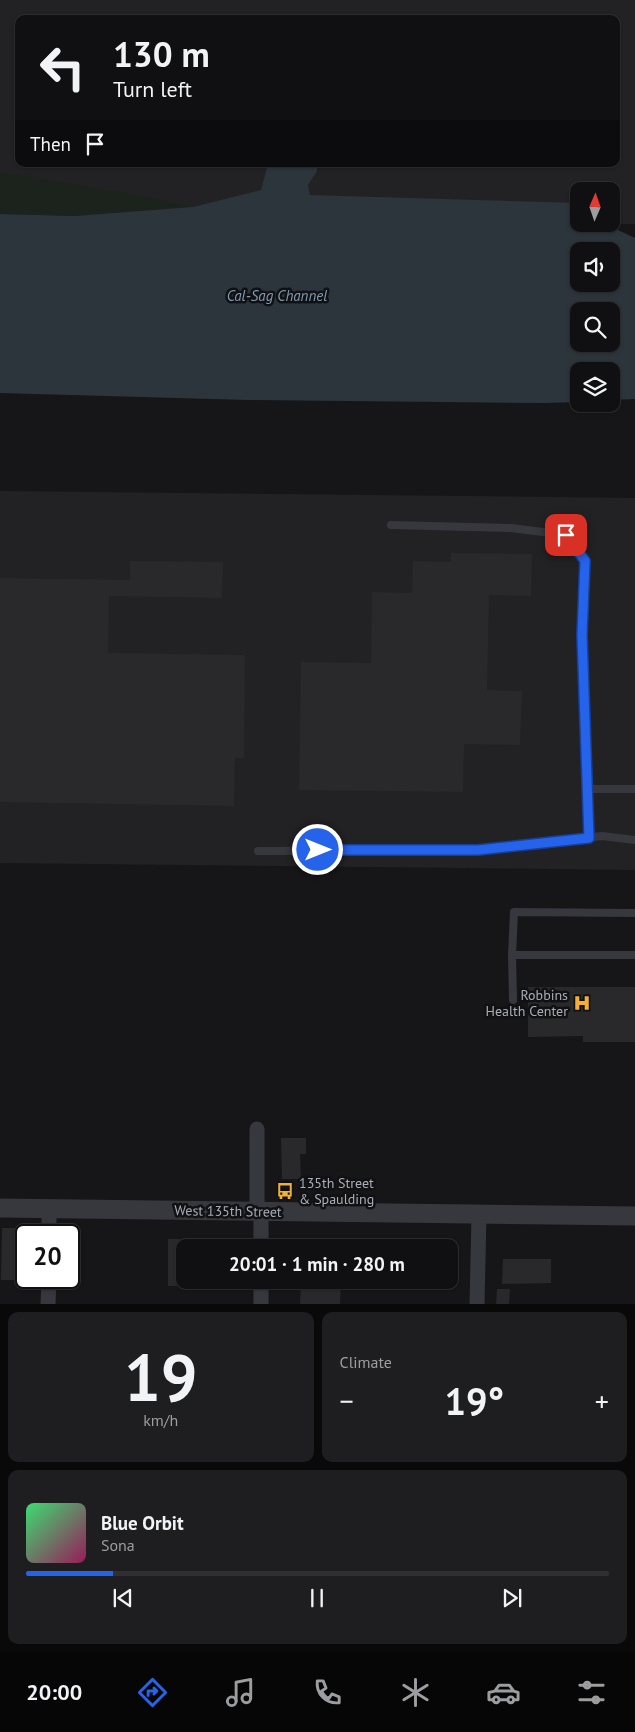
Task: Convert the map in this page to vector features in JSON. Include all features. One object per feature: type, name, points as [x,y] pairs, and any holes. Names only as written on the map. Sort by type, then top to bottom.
[{"type":"street","points":[[257,1129],[261,1239]]},
{"type":"street","name":"West 135th Street","points":[[0,1208],[635,1216]]},
{"type":"street","points":[[49,1209],[49,1224]]},
{"type":"street","points":[[477,1304],[479,1214]]},
{"type":"street","points":[[48,1304],[49,1289]]},
{"type":"street","points":[[261,1289],[261,1304]]},
{"type":"lane","points":[[391,524],[511,528],[566,535],[585,561],[582,635],[589,838]]},
{"type":"lane","points":[[588,789],[635,789]]},
{"type":"lane","points":[[258,851],[478,850],[602,836],[635,840]]},
{"type":"lane","points":[[513,1000],[512,955],[514,912],[635,913]]},
{"type":"lane","points":[[512,955],[635,955]]},
{"type":"shaded area","points":[[0,0],[635,0],[635,224],[620,224],[620,182],[570,182],[570,223],[0,214]]},
{"type":"shaded area","points":[[0,173],[26,175],[193,207],[75,216],[0,214]]},
{"type":"shaded area","points":[[0,491],[635,498],[635,870],[0,863]]},
{"type":"water","name":"Cal-Sag Channel","points":[[267,167],[317,167],[317,171],[308,185],[310,195],[570,203],[570,232],[620,231],[635,238],[635,399],[620,400],[620,362],[570,362],[570,402],[248,400],[0,393],[0,214],[75,216],[193,207],[261,190]]},
{"type":"building","points":[[451,553],[532,554],[531,596],[489,595],[487,690],[522,691],[520,745],[464,744],[463,792],[299,790],[301,662],[371,663],[372,592],[412,593],[413,561],[451,562]]},
{"type":"building","points":[[130,561],[223,562],[222,598],[109,596],[108,653],[245,655],[244,758],[235,758],[234,806],[0,802],[0,578],[130,580]]},
{"type":"building","name":"Robbins Health Center","points":[[528,987],[635,987],[635,1042],[583,1042],[583,1036],[528,1037]]},
{"type":"building","points":[[281,1138],[306,1138],[306,1154],[300,1154],[301,1179],[282,1179]]},
{"type":"building","points":[[2,1228],[15,1228],[15,1280],[1,1280]]},
{"type":"building","points":[[168,1239],[176,1239],[176,1286],[168,1286]]},
{"type":"building","points":[[503,1259],[551,1259],[551,1283],[502,1284]]},
{"type":"building","points":[[301,1289],[341,1289],[340,1304],[300,1304]]},
{"type":"building","points":[[497,1289],[510,1289],[509,1304],[496,1304]]},
{"type":"place","name":"Robbins Health Center","points":[[582,1003]]},
{"type":"place","name":"135th Street & Spaulding","points":[[285,1191]]},
{"type":"route","points":[[318,850],[478,850],[589,838],[582,635],[585,561],[566,535]]}]
